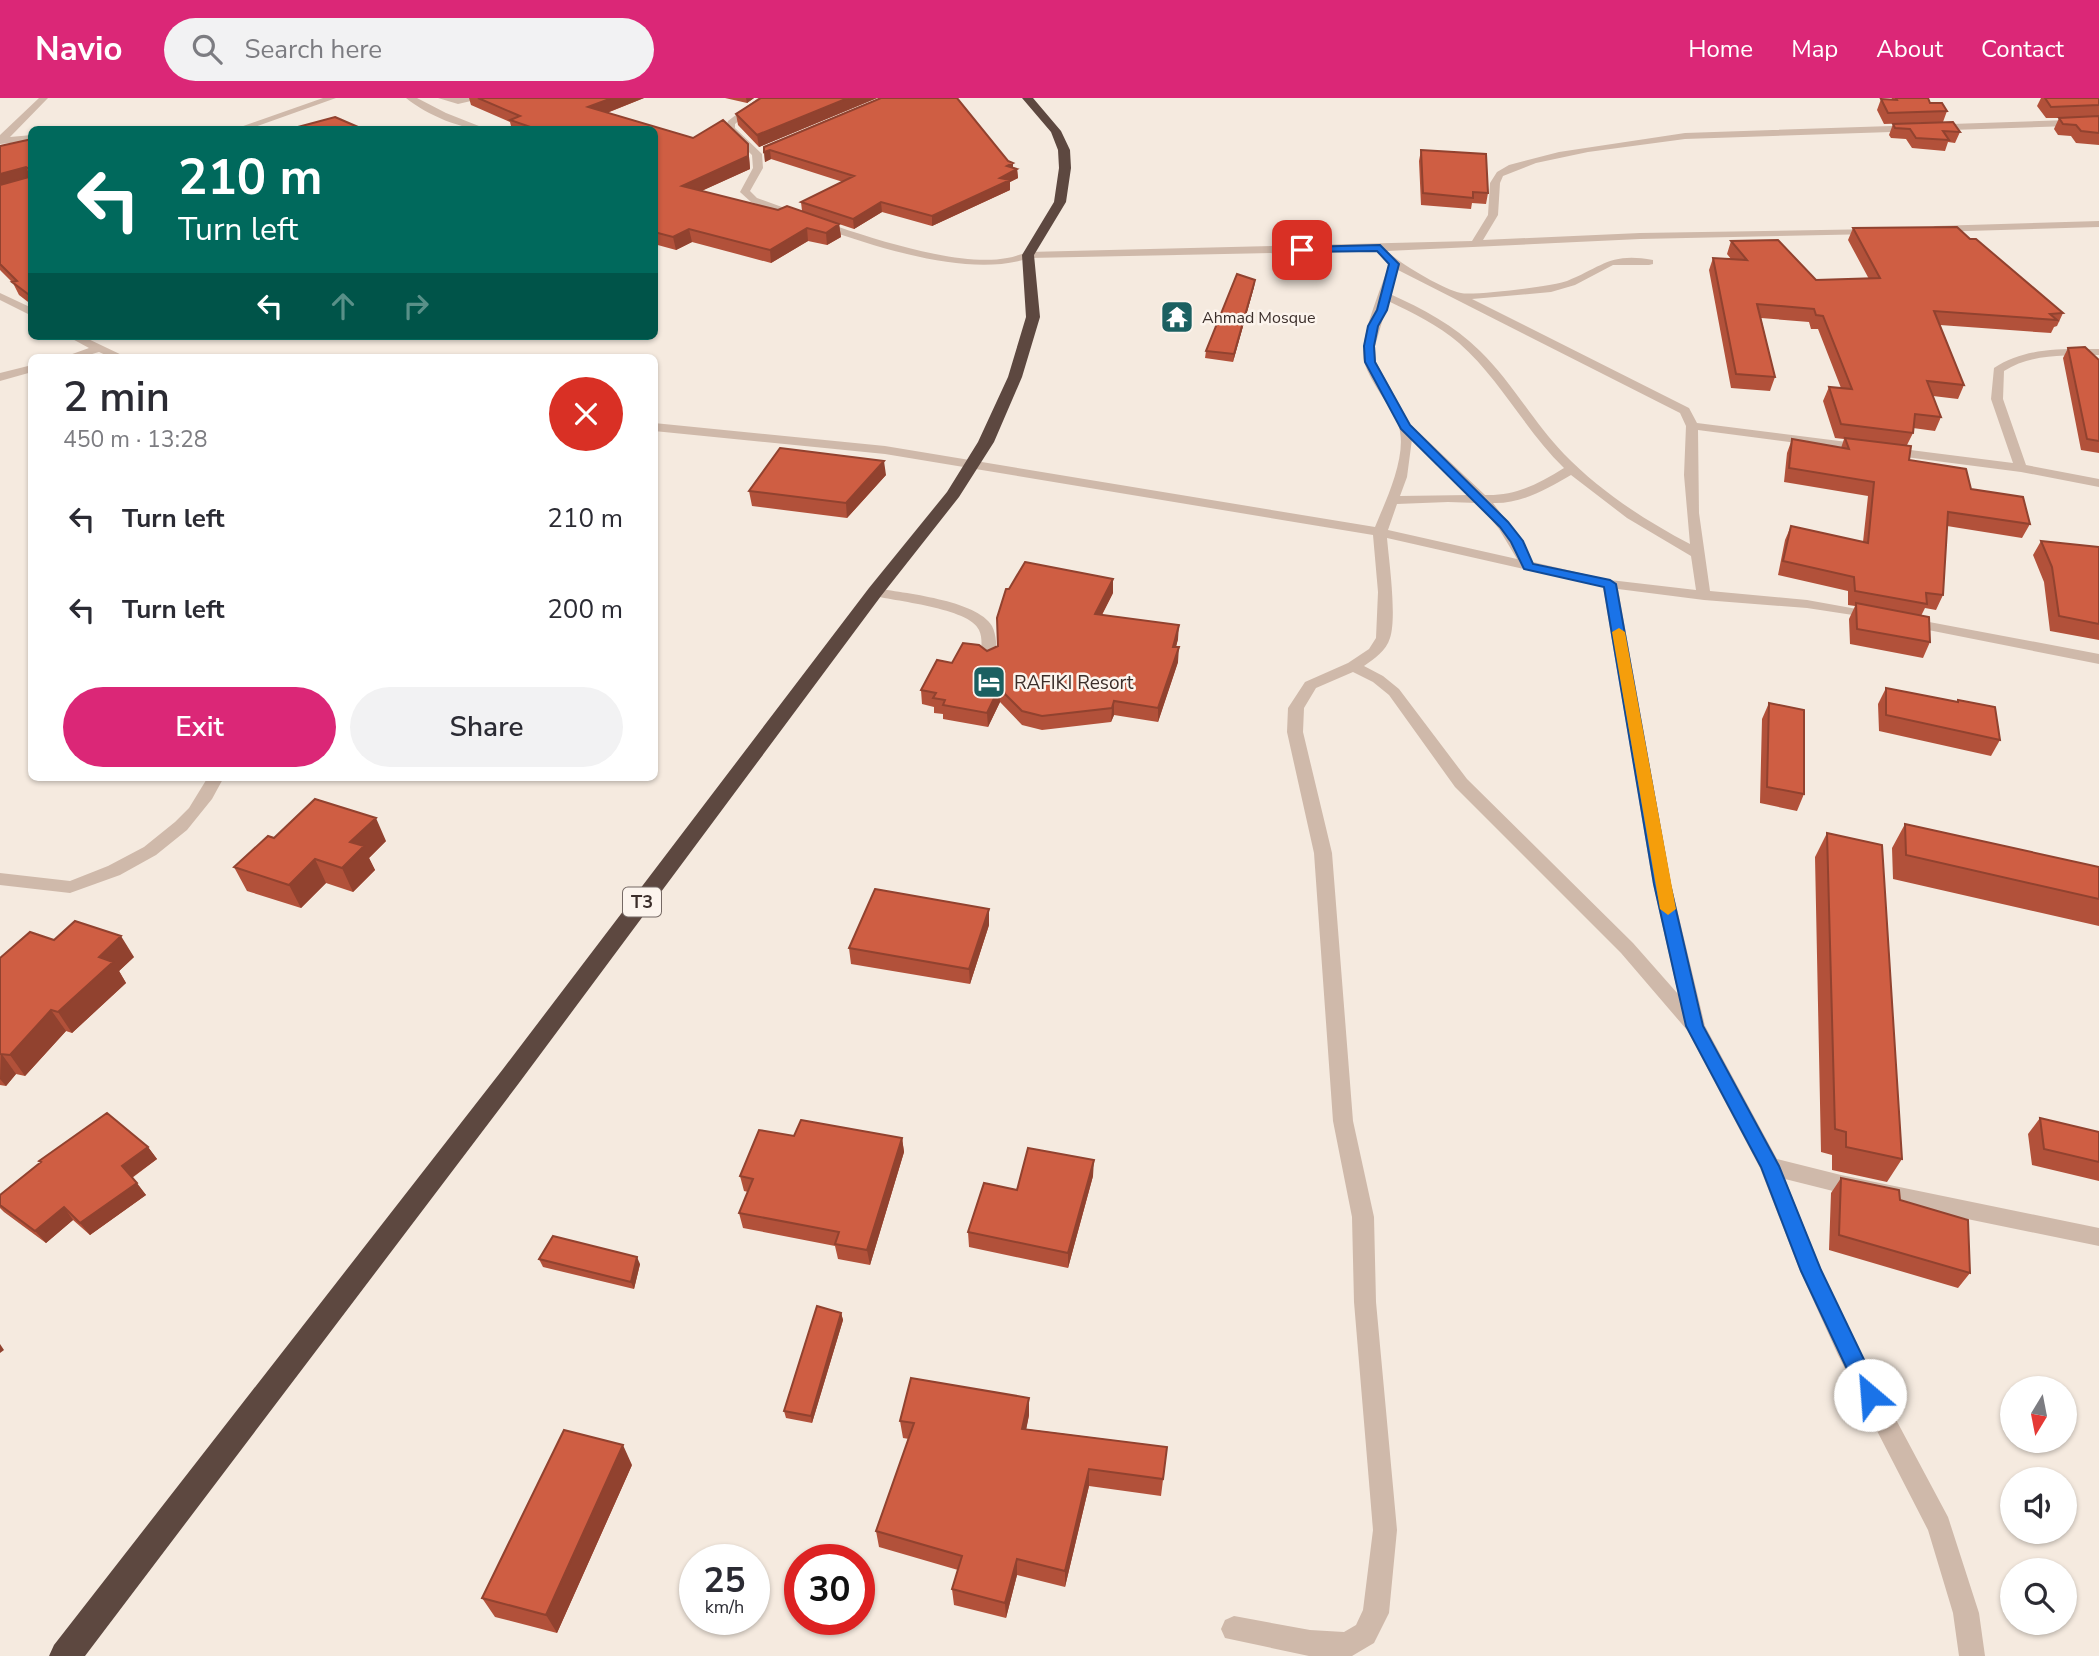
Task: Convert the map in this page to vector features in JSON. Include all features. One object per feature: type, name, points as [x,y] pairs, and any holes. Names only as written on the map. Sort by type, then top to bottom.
[{"type":"highway","points":[[1027,98],[1056,131],[1065,150],[1060,202],[1028,256]]},
{"type":"highway","name":"T3","points":[[65,1656],[511,1076],[875,592],[953,494],[1004,405],[1033,317],[1028,256]]},
{"type":"street","points":[[0,140],[44,98]]},
{"type":"street","points":[[248,126],[332,98]]},
{"type":"street","points":[[410,98],[443,115],[474,126]]},
{"type":"street","points":[[442,98],[458,101],[480,98]]},
{"type":"street","points":[[763,98],[731,123],[730,129],[763,152],[745,192],[754,200],[867,237],[948,257],[1004,262],[1028,256],[1380,248],[1640,236],[1885,230]]},
{"type":"street","points":[[1476,243],[1493,215],[1494,185],[1499,175],[1523,163],[1556,156],[1651,139],[1685,136],[2099,122]]},
{"type":"street","points":[[0,140],[28,138]]},
{"type":"street","points":[[1926,229],[2099,225]]},
{"type":"street","points":[[1380,248],[1394,264],[1670,401],[1685,411],[1692,426],[1690,475],[1696,553],[1703,596]]},
{"type":"street","points":[[1458,297],[1551,289],[1571,283],[1611,262],[1649,262]]},
{"type":"street","points":[[1394,264],[1369,346],[1370,362],[1405,426],[1483,501],[1517,541],[1528,567]]},
{"type":"street","points":[[1384,295],[1431,317],[1463,340],[1572,469],[1635,518],[1696,553]]},
{"type":"street","points":[[0,296],[28,311]]},
{"type":"street","points":[[83,340],[111,354]]},
{"type":"street","points":[[80,354],[97,349]]},
{"type":"street","points":[[2021,468],[1997,399],[1998,370],[2007,363],[2042,354],[2099,352]]},
{"type":"street","points":[[0,377],[28,369]]},
{"type":"street","points":[[658,426],[872,449],[972,464],[1380,532],[1610,584],[1703,596],[1807,604],[2099,659]]},
{"type":"street","points":[[1234,1629],[1310,1643],[1347,1645],[1365,1634],[1376,1613],[1385,1530],[1365,1302],[1363,1217],[1343,1121],[1323,853],[1295,732],[1296,708],[1310,685],[1353,666],[1374,652],[1384,638],[1385,592],[1380,532],[1394,500],[1404,464],[1405,426]]},
{"type":"street","points":[[1692,426],[2021,468],[2099,483]]},
{"type":"street","points":[[1394,500],[1448,498],[1483,501],[1519,498],[1572,469]]},
{"type":"street","points":[[1610,584],[1662,884],[1695,1026]]},
{"type":"street","points":[[875,592],[970,614],[984,623],[988,635],[989,657]]},
{"type":"street","points":[[1353,666],[1378,679],[1394,692],[1461,783],[1628,948],[1695,1026],[1770,1166],[1811,1271],[1846,1348],[1939,1526],[1966,1613],[1972,1656]]},
{"type":"street","points":[[0,879],[70,887],[112,872],[156,849],[187,822],[214,781]]},
{"type":"street","points":[[1770,1166],[1841,1184],[2099,1237]]},
{"type":"building","points":[[478,98],[612,98],[588,107],[652,126],[527,126],[510,120],[520,116]]},
{"type":"building","points":[[761,98],[848,98],[757,135],[736,114]]},
{"type":"building","points":[[881,98],[957,98],[1008,161],[1013,163],[1007,166],[1017,169],[1000,178],[1010,180],[932,216],[881,202],[853,219],[801,202],[854,176],[770,150],[764,152],[764,147]]},
{"type":"building","points":[[1896,98],[1928,98],[1930,103],[1942,103],[1947,111],[1888,113],[1881,99],[1897,100]]},
{"type":"building","points":[[2045,98],[2099,98],[2099,105],[2051,107]]},
{"type":"building","points":[[2099,116],[2099,133],[2081,131],[2076,125],[2063,124],[2059,118]]},
{"type":"building","points":[[335,117],[356,126],[302,126]]},
{"type":"building","points":[[723,120],[748,144],[748,156],[682,186],[778,210],[787,206],[839,224],[826,233],[807,228],[770,250],[689,229],[673,237],[658,233],[658,128],[693,138]]},
{"type":"building","points":[[1953,122],[1960,132],[1943,131],[1949,140],[1916,138],[1910,129],[1895,128],[1893,124]]},
{"type":"building","points":[[28,140],[28,168],[0,174],[0,146]]},
{"type":"building","points":[[1421,150],[1486,154],[1488,193],[1473,192],[1473,198],[1423,193]]},
{"type":"building","points":[[28,177],[28,294],[12,282],[17,281],[0,264],[0,185]]},
{"type":"building","points":[[1957,227],[1970,239],[1976,239],[2063,313],[2050,314],[2057,320],[1934,311],[1964,385],[1927,381],[1941,417],[1915,414],[1913,433],[1841,424],[1829,387],[1852,389],[1823,316],[1816,315],[1814,309],[1757,304],[1775,377],[1736,374],[1713,258],[1747,260],[1731,241],[1778,240],[1816,280],[1880,278],[1853,228]]},
{"type":"building","points":[[1237,274],[1255,280],[1234,354],[1206,351]]},
{"type":"building","points":[[2085,347],[2099,360],[2099,441],[2087,439],[2068,348]]},
{"type":"building","points":[[1845,438],[1911,446],[1909,460],[1966,469],[1971,489],[2023,497],[2030,524],[1948,512],[1943,595],[1926,593],[1927,604],[1855,591],[1854,577],[1783,561],[1791,526],[1868,543],[1874,482],[1789,468],[1792,439],[1849,449]]},
{"type":"building","points":[[780,448],[884,461],[846,503],[749,491]]},
{"type":"building","points":[[2041,541],[2099,547],[2099,624],[2059,616],[2052,567]]},
{"type":"building","points":[[1025,562],[1113,579],[1095,614],[1179,625],[1173,647],[1179,647],[1158,708],[1114,701],[1112,708],[1042,716],[1022,711],[999,688],[987,713],[943,705],[945,700],[933,698],[936,693],[921,690],[937,660],[952,663],[963,643],[979,645],[987,651],[998,646],[997,618],[1006,589],[1009,589]]},
{"type":"building","points":[[1856,603],[1929,617],[1930,642],[1857,629]]},
{"type":"building","points":[[1886,688],[1995,707],[2000,740],[1886,715]]},
{"type":"building","points":[[1769,703],[1804,710],[1804,794],[1767,787]]},
{"type":"building","points":[[315,799],[376,818],[350,842],[364,846],[342,868],[315,859],[289,885],[234,867],[268,836],[274,838]]},
{"type":"building","points":[[1905,824],[2099,867],[2099,899],[1906,855]]},
{"type":"building","points":[[1827,833],[1882,845],[1902,1159],[1846,1147],[1846,1132],[1835,1129]]},
{"type":"building","points":[[875,889],[989,909],[969,969],[849,948]]},
{"type":"building","points":[[75,921],[121,936],[99,957],[113,962],[58,1012],[51,1010],[10,1055],[0,1054],[0,958],[30,932],[54,940]]},
{"type":"building","points":[[107,1113],[148,1147],[122,1166],[137,1183],[80,1223],[64,1207],[35,1231],[0,1205],[0,1195],[41,1162],[39,1161]]},
{"type":"building","points":[[2040,1118],[2099,1132],[2099,1162],[2044,1149]]},
{"type":"building","points":[[801,1120],[902,1138],[867,1250],[835,1244],[839,1232],[739,1213],[753,1179],[740,1176],[759,1130],[794,1136]]},
{"type":"building","points":[[1028,1148],[1094,1160],[1068,1253],[968,1232],[984,1183],[1017,1190]]},
{"type":"building","points":[[1841,1178],[1899,1190],[1900,1200],[1968,1220],[1970,1273],[1839,1235]]},
{"type":"building","points":[[553,1236],[637,1257],[631,1282],[539,1259]]},
{"type":"building","points":[[817,1306],[841,1313],[811,1416],[784,1411]]},
{"type":"building","points":[[911,1378],[1029,1398],[1022,1429],[1167,1447],[1163,1479],[1089,1469],[1065,1571],[1017,1559],[1005,1603],[952,1589],[962,1556],[876,1531],[914,1423],[900,1421]]},
{"type":"building","points":[[564,1430],[623,1445],[546,1615],[482,1598]]},
{"type":"slow traffic","points":[[1619,632],[1668,909]]},
{"type":"place","name":"Ahmad Mosque","points":[[1177,317]]},
{"type":"place","name":"RAFIKI Resort","points":[[989,682]]},
{"type":"route","points":[[1302,250],[1380,248],[1394,264],[1382,310],[1373,326],[1369,346],[1370,362],[1405,426],[1483,501],[1504,525],[1517,541],[1528,567],[1610,584],[1662,884],[1695,1026],[1770,1166],[1811,1271],[1870,1395]]}]
